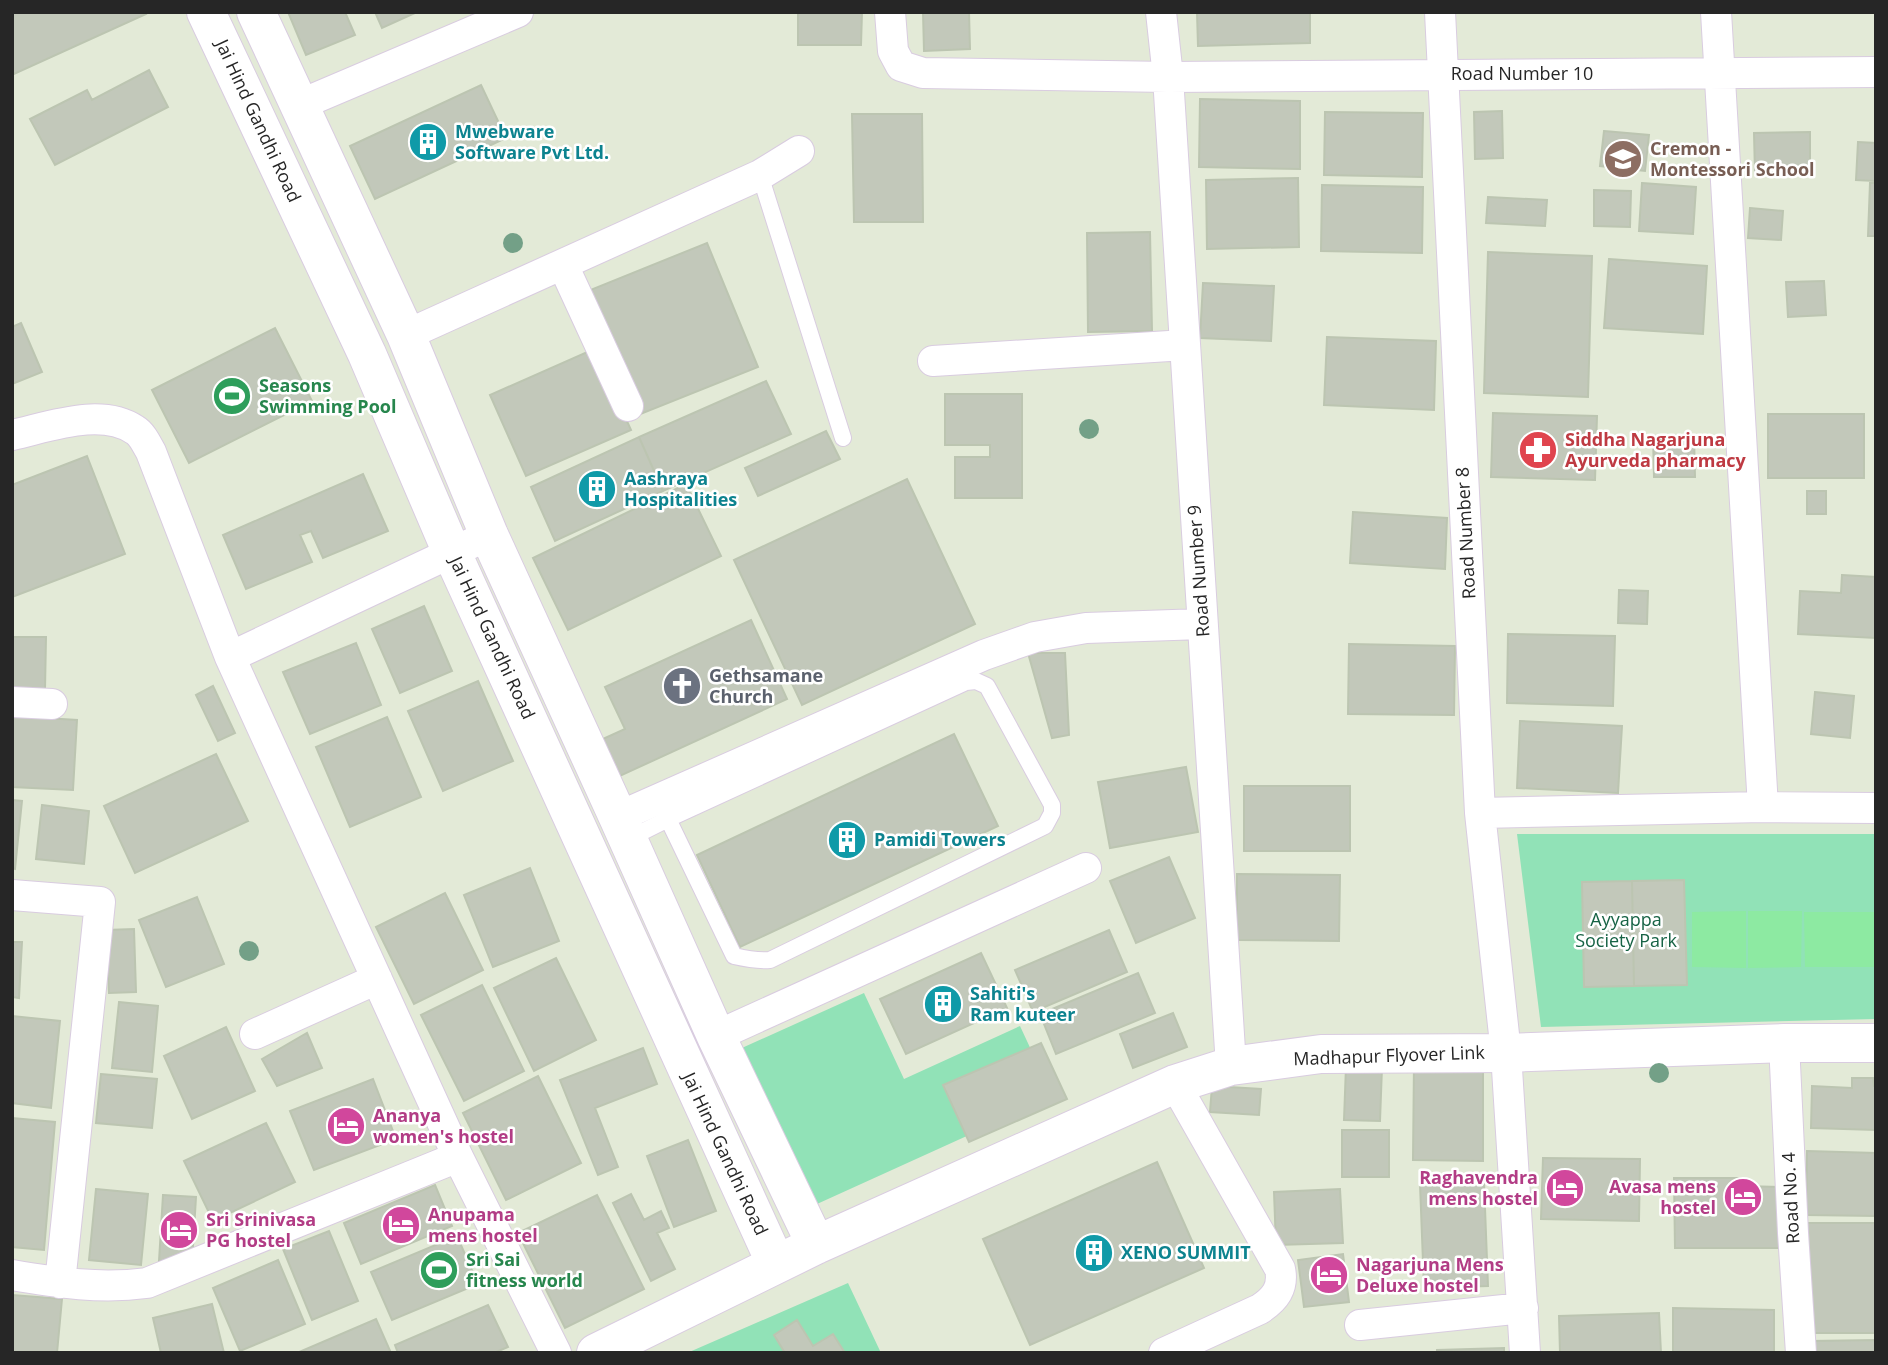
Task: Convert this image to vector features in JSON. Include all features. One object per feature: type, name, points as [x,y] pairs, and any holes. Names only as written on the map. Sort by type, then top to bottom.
[{"type":"street","name":"Jai Hind Gandhi Road","points":[[206,12],[367,354],[452,553],[776,1264]]},
{"type":"street","points":[[256,12],[406,335],[489,536],[716,1036],[816,1245]]},
{"type":"street","points":[[299,105],[518,12]]},
{"type":"street","name":"Road Number 10","points":[[890,12],[893,51],[901,66],[923,73],[1168,77],[1876,72]]},
{"type":"street","name":"Road Number 9","points":[[1161,12],[1168,77],[1231,1066]]},
{"type":"street","name":"Road Number 8","points":[[1440,12],[1480,814],[1506,1053],[1525,1353]]},
{"type":"street","points":[[1716,12],[1763,807]]},
{"type":"street","points":[[406,335],[760,175],[799,151]]},
{"type":"street","points":[[563,265],[628,406]]},
{"type":"street","points":[[933,361],[1185,345]]},
{"type":"street","points":[[12,435],[100,418],[137,430],[151,452],[230,657],[458,1157],[556,1353]]},
{"type":"street","points":[[230,657],[489,536]]},
{"type":"street","points":[[623,828],[962,674],[984,655],[1035,637],[1086,628],[1202,624]]},
{"type":"street","points":[[12,702],[52,704]]},
{"type":"street","points":[[1480,814],[1763,807],[1876,808]]},
{"type":"street","points":[[716,1036],[1086,868]]},
{"type":"street","points":[[12,895],[100,902],[60,1283]]},
{"type":"street","points":[[255,1034],[377,979]]},
{"type":"street","name":"Madhapur Flyover Link","points":[[596,1353],[816,1245],[1175,1084],[1231,1066],[1321,1054],[1506,1053],[1784,1043],[1876,1043]]},
{"type":"street","name":"Road No. 4","points":[[1784,1043],[1801,1353]]},
{"type":"street","points":[[1164,1353],[1260,1309],[1272,1301],[1279,1291],[1282,1279],[1280,1269],[1175,1084]]},
{"type":"street","points":[[12,1275],[60,1283],[119,1287],[147,1283],[458,1157]]},
{"type":"street","points":[[1360,1325],[1522,1308]]},
{"type":"lane","points":[[760,175],[843,438]]},
{"type":"lane","points":[[623,828],[668,820],[962,674],[986,686],[1052,805],[1052,813],[1045,826],[770,960],[749,960],[734,956],[668,820]]},
{"type":"green space","name":"Ayyappa Society Park","points":[[1517,834],[1876,834],[1876,1019],[1541,1027]]},
{"type":"green space","points":[[1746,911],[1746,968],[1692,967],[1692,912]]},
{"type":"green space","points":[[1748,911],[1802,911],[1801,967],[1748,968]]},
{"type":"green space","points":[[1804,912],[1876,912],[1876,967],[1805,967]]},
{"type":"green space","points":[[864,993],[904,1079],[1020,1026],[1053,1097],[806,1209],[733,1052]]},
{"type":"green space","points":[[848,1283],[881,1353],[687,1353]]},
{"type":"building","points":[[12,12],[145,12],[146,14],[14,74]]},
{"type":"building","points":[[288,12],[345,12],[355,35],[306,55]]},
{"type":"building","points":[[375,12],[417,12],[382,28]]},
{"type":"building","points":[[798,12],[862,12],[861,45],[798,45]]},
{"type":"building","points":[[923,12],[969,12],[970,49],[924,51]]},
{"type":"building","points":[[1197,12],[1310,12],[1310,43],[1198,46]]},
{"type":"building","points":[[149,70],[168,107],[55,165],[30,119],[87,90],[92,100]]},
{"type":"building","name":"Mwebware Software Pvt Ltd.","points":[[481,85],[506,138],[375,199],[350,146]]},
{"type":"building","points":[[1200,99],[1300,101],[1300,169],[1199,167]]},
{"type":"building","points":[[1502,111],[1503,158],[1475,159],[1474,112]]},
{"type":"building","points":[[1325,112],[1423,113],[1422,177],[1324,175]]},
{"type":"building","points":[[852,114],[922,114],[923,222],[854,222]]},
{"type":"building","points":[[1604,131],[1649,135],[1645,171],[1600,166]]},
{"type":"building","points":[[1810,132],[1810,173],[1755,174],[1754,133]]},
{"type":"building","points":[[1858,142],[1876,143],[1875,181],[1856,180]]},
{"type":"building","points":[[1298,178],[1299,247],[1207,249],[1206,180]]},
{"type":"building","points":[[1642,183],[1696,187],[1693,234],[1639,231]]},
{"type":"building","points":[[1870,183],[1876,183],[1876,236],[1868,236]]},
{"type":"building","points":[[1322,185],[1423,187],[1422,253],[1321,251]]},
{"type":"building","points":[[1594,190],[1631,191],[1630,227],[1594,226]]},
{"type":"building","points":[[1488,197],[1547,200],[1545,226],[1486,223]]},
{"type":"building","points":[[1750,208],[1783,211],[1781,240],[1748,238]]},
{"type":"building","points":[[1150,232],[1152,331],[1088,332],[1087,233]]},
{"type":"building","points":[[707,243],[758,367],[638,415],[588,291]]},
{"type":"building","points":[[1488,252],[1592,256],[1588,397],[1484,393]]},
{"type":"building","points":[[1609,259],[1707,266],[1703,334],[1604,328]]},
{"type":"building","points":[[1824,281],[1826,315],[1788,317],[1786,282]]},
{"type":"building","points":[[1203,283],[1274,286],[1271,341],[1200,338]]},
{"type":"building","points":[[21,323],[42,372],[12,384],[12,327]]},
{"type":"building","name":"Seasons Swimming Pool","points":[[275,328],[312,401],[189,463],[152,390]]},
{"type":"building","points":[[1327,337],[1436,341],[1434,410],[1324,405]]},
{"type":"building","points":[[594,349],[631,430],[526,476],[490,395]]},
{"type":"building","points":[[766,381],[791,434],[663,491],[639,437]]},
{"type":"building","points":[[945,394],[1022,394],[1022,498],[955,498],[955,457],[990,457],[990,445],[945,445]]},
{"type":"building","points":[[1493,413],[1597,416],[1595,480],[1491,477]]},
{"type":"building","points":[[1768,414],[1864,414],[1864,478],[1768,478]]},
{"type":"building","points":[[826,431],[840,459],[758,496],[745,468]]},
{"type":"building","points":[[1694,435],[1695,477],[1654,477],[1653,436]]},
{"type":"building","name":"Aashraya Hospitalities","points":[[639,437],[663,491],[555,541],[531,487]]},
{"type":"building","points":[[87,456],[125,554],[12,597],[12,485]]},
{"type":"building","points":[[363,474],[388,531],[323,558],[311,531],[300,535],[312,562],[246,589],[223,535]]},
{"type":"building","points":[[907,479],[975,624],[802,705],[734,560]]},
{"type":"building","points":[[686,484],[721,556],[568,630],[533,558]]},
{"type":"building","points":[[1807,491],[1826,491],[1826,514],[1807,514]]},
{"type":"building","points":[[1353,512],[1447,518],[1445,569],[1350,563]]},
{"type":"building","points":[[1842,575],[1876,577],[1876,638],[1798,634],[1800,591],[1841,593]]},
{"type":"building","points":[[1619,590],[1648,591],[1647,624],[1618,623]]},
{"type":"building","points":[[424,606],[452,671],[400,693],[372,629]]},
{"type":"building","points":[[751,620],[787,699],[611,780],[594,743],[625,729],[605,687]]},
{"type":"building","points":[[1508,634],[1615,636],[1613,706],[1507,703]]},
{"type":"building","points":[[12,637],[46,637],[45,690],[12,689]]},
{"type":"building","points":[[356,643],[381,705],[310,734],[283,672]]},
{"type":"building","points":[[1349,644],[1455,646],[1454,715],[1348,714]]},
{"type":"building","points":[[1028,653],[1065,653],[1069,735],[1052,738]]},
{"type":"building","points":[[478,681],[513,761],[443,791],[408,711]]},
{"type":"building","points":[[213,686],[235,733],[218,741],[196,695]]},
{"type":"building","points":[[1815,692],[1854,696],[1850,738],[1811,734]]},
{"type":"building","points":[[12,716],[77,720],[73,790],[12,787]]},
{"type":"building","points":[[387,717],[421,797],[350,827],[316,747]]},
{"type":"building","points":[[1520,721],[1622,726],[1618,793],[1517,788]]},
{"type":"building","name":"Pamidi Towers","points":[[954,734],[998,826],[740,947],[697,855]]},
{"type":"building","points":[[216,754],[248,821],[135,873],[104,806]]},
{"type":"building","points":[[1186,767],[1198,832],[1110,848],[1098,782]]},
{"type":"building","points":[[1244,786],[1350,786],[1350,851],[1244,851]]},
{"type":"building","points":[[12,800],[22,801],[15,869],[12,868]]},
{"type":"building","points":[[42,805],[89,811],[84,864],[36,859]]},
{"type":"building","points":[[1169,857],[1195,918],[1136,943],[1110,881]]},
{"type":"building","points":[[530,868],[559,941],[493,967],[464,895]]},
{"type":"building","points":[[1237,874],[1340,875],[1339,941],[1237,940]]},
{"type":"building","points":[[1684,880],[1687,985],[1634,986],[1632,881]]},
{"type":"building","points":[[1632,881],[1634,986],[1584,987],[1582,882]]},
{"type":"building","points":[[445,893],[483,970],[414,1004],[376,927]]},
{"type":"building","points":[[197,897],[224,964],[166,987],[139,920]]},
{"type":"building","points":[[134,929],[136,992],[109,993],[106,930]]},
{"type":"building","points":[[1109,930],[1127,972],[1033,1012],[1015,970]]},
{"type":"building","points":[[12,942],[22,942],[19,998],[12,997]]},
{"type":"building","name":"Sahiti's Ram kuteer","points":[[981,953],[1007,1008],[906,1054],[880,999]]},
{"type":"building","points":[[556,958],[596,1040],[534,1071],[494,988]]},
{"type":"building","points":[[1138,973],[1155,1013],[1056,1054],[1040,1014]]},
{"type":"building","points":[[482,985],[524,1071],[464,1101],[421,1015]]},
{"type":"building","points":[[119,1002],[158,1006],[152,1072],[112,1068]]},
{"type":"building","points":[[1173,1013],[1187,1047],[1133,1068],[1120,1034]]},
{"type":"building","points":[[12,1016],[60,1021],[51,1108],[12,1103]]},
{"type":"building","points":[[226,1027],[255,1091],[192,1119],[164,1056]]},
{"type":"building","points":[[307,1033],[322,1068],[277,1086],[262,1059]]},
{"type":"building","points":[[1041,1043],[1067,1099],[969,1142],[943,1085]]},
{"type":"building","points":[[643,1048],[657,1084],[595,1108],[618,1167],[598,1175],[560,1080]]},
{"type":"building","points":[[1414,1063],[1483,1063],[1483,1161],[1413,1160]]},
{"type":"building","points":[[1346,1066],[1382,1067],[1380,1121],[1344,1120]]},
{"type":"building","points":[[101,1074],[157,1079],[152,1128],[96,1123]]},
{"type":"building","points":[[538,1076],[581,1163],[506,1200],[463,1113]]},
{"type":"building","points":[[1852,1078],[1873,1078],[1876,1086],[1876,1130],[1811,1128],[1812,1086],[1852,1088]]},
{"type":"building","points":[[373,1079],[396,1139],[314,1170],[290,1111]]},
{"type":"building","points":[[1212,1086],[1261,1089],[1259,1115],[1210,1112]]},
{"type":"building","points":[[12,1118],[55,1122],[44,1250],[12,1247]]},
{"type":"building","points":[[266,1123],[295,1182],[213,1221],[184,1161]]},
{"type":"building","points":[[1342,1130],[1389,1130],[1389,1177],[1342,1177]]},
{"type":"building","points":[[688,1140],[716,1211],[674,1227],[647,1156]]},
{"type":"building","points":[[1807,1151],[1876,1153],[1876,1216],[1806,1215]]},
{"type":"building","points":[[1543,1158],[1640,1159],[1639,1221],[1541,1219]]},
{"type":"building","name":"XENO SUMMIT","points":[[1157,1162],[1204,1268],[1030,1345],[983,1239]]},
{"type":"building","points":[[1674,1178],[1743,1178],[1743,1186],[1780,1187],[1780,1248],[1675,1248]]},
{"type":"building","points":[[1484,1182],[1488,1286],[1424,1288],[1420,1184]]},
{"type":"building","points":[[435,1185],[452,1226],[361,1264],[344,1223]]},
{"type":"building","points":[[96,1189],[148,1194],[141,1265],[89,1260]]},
{"type":"building","points":[[1340,1189],[1343,1243],[1276,1245],[1274,1192]]},
{"type":"building","points":[[631,1194],[644,1220],[661,1211],[669,1228],[657,1233],[675,1269],[651,1281],[613,1203]]},
{"type":"building","points":[[163,1195],[196,1197],[192,1263],[159,1261]]},
{"type":"building","points":[[597,1195],[644,1289],[565,1328],[518,1233]]},
{"type":"building","points":[[1806,1223],[1876,1223],[1876,1333],[1806,1333]]},
{"type":"building","points":[[329,1231],[358,1301],[312,1320],[283,1249]]},
{"type":"building","points":[[457,1236],[478,1284],[392,1320],[371,1272]]},
{"type":"building","points":[[1343,1254],[1349,1302],[1304,1307],[1298,1260]]},
{"type":"building","points":[[278,1260],[305,1324],[240,1351],[213,1288]]},
{"type":"building","points":[[12,1295],[62,1299],[57,1353],[12,1353]]},
{"type":"building","points":[[212,1304],[224,1353],[161,1353],[153,1318]]},
{"type":"building","points":[[488,1305],[508,1347],[494,1353],[398,1353],[395,1345]]},
{"type":"building","points":[[1673,1308],[1774,1310],[1774,1353],[1673,1353]]},
{"type":"building","points":[[1659,1313],[1661,1353],[1560,1353],[1559,1316]]},
{"type":"building","points":[[376,1319],[391,1353],[297,1353]]},
{"type":"building","points":[[797,1320],[813,1346],[833,1334],[845,1353],[785,1353],[774,1335]]},
{"type":"building","points":[[1876,1340],[1876,1353],[1811,1353],[1810,1341]]},
{"type":"building","points":[[1504,1348],[1504,1353],[1437,1353],[1437,1350]]},
{"type":"place","name":"Mwebware Software Pvt Ltd.","points":[[428,142]]},
{"type":"place","name":"Cremon - Montessori School","points":[[1623,159]]},
{"type":"place","name":"Seasons Swimming Pool","points":[[232,396]]},
{"type":"place","name":"Siddha Nagarjuna Ayurveda pharmacy","points":[[1538,450]]},
{"type":"place","name":"Aashraya Hospitalities","points":[[597,489]]},
{"type":"place","name":"Gethsamane Church","points":[[682,686]]},
{"type":"place","name":"Pamidi Towers","points":[[847,840]]},
{"type":"place","name":"Sahiti's Ram kuteer","points":[[943,1004]]},
{"type":"place","name":"Ananya women's hostel","points":[[346,1126]]},
{"type":"place","name":"Raghavendra mens hostel","points":[[1565,1188]]},
{"type":"place","name":"Avasa mens hostel","points":[[1743,1197]]},
{"type":"place","name":"Anupama mens hostel","points":[[401,1225]]},
{"type":"place","name":"Sri Srinivasa PG hostel","points":[[179,1230]]},
{"type":"place","name":"XENO SUMMIT","points":[[1094,1253]]},
{"type":"place","name":"Sri Sai fitness world","points":[[439,1270]]},
{"type":"place","name":"Nagarjuna Mens Deluxe hostel","points":[[1329,1275]]}]
